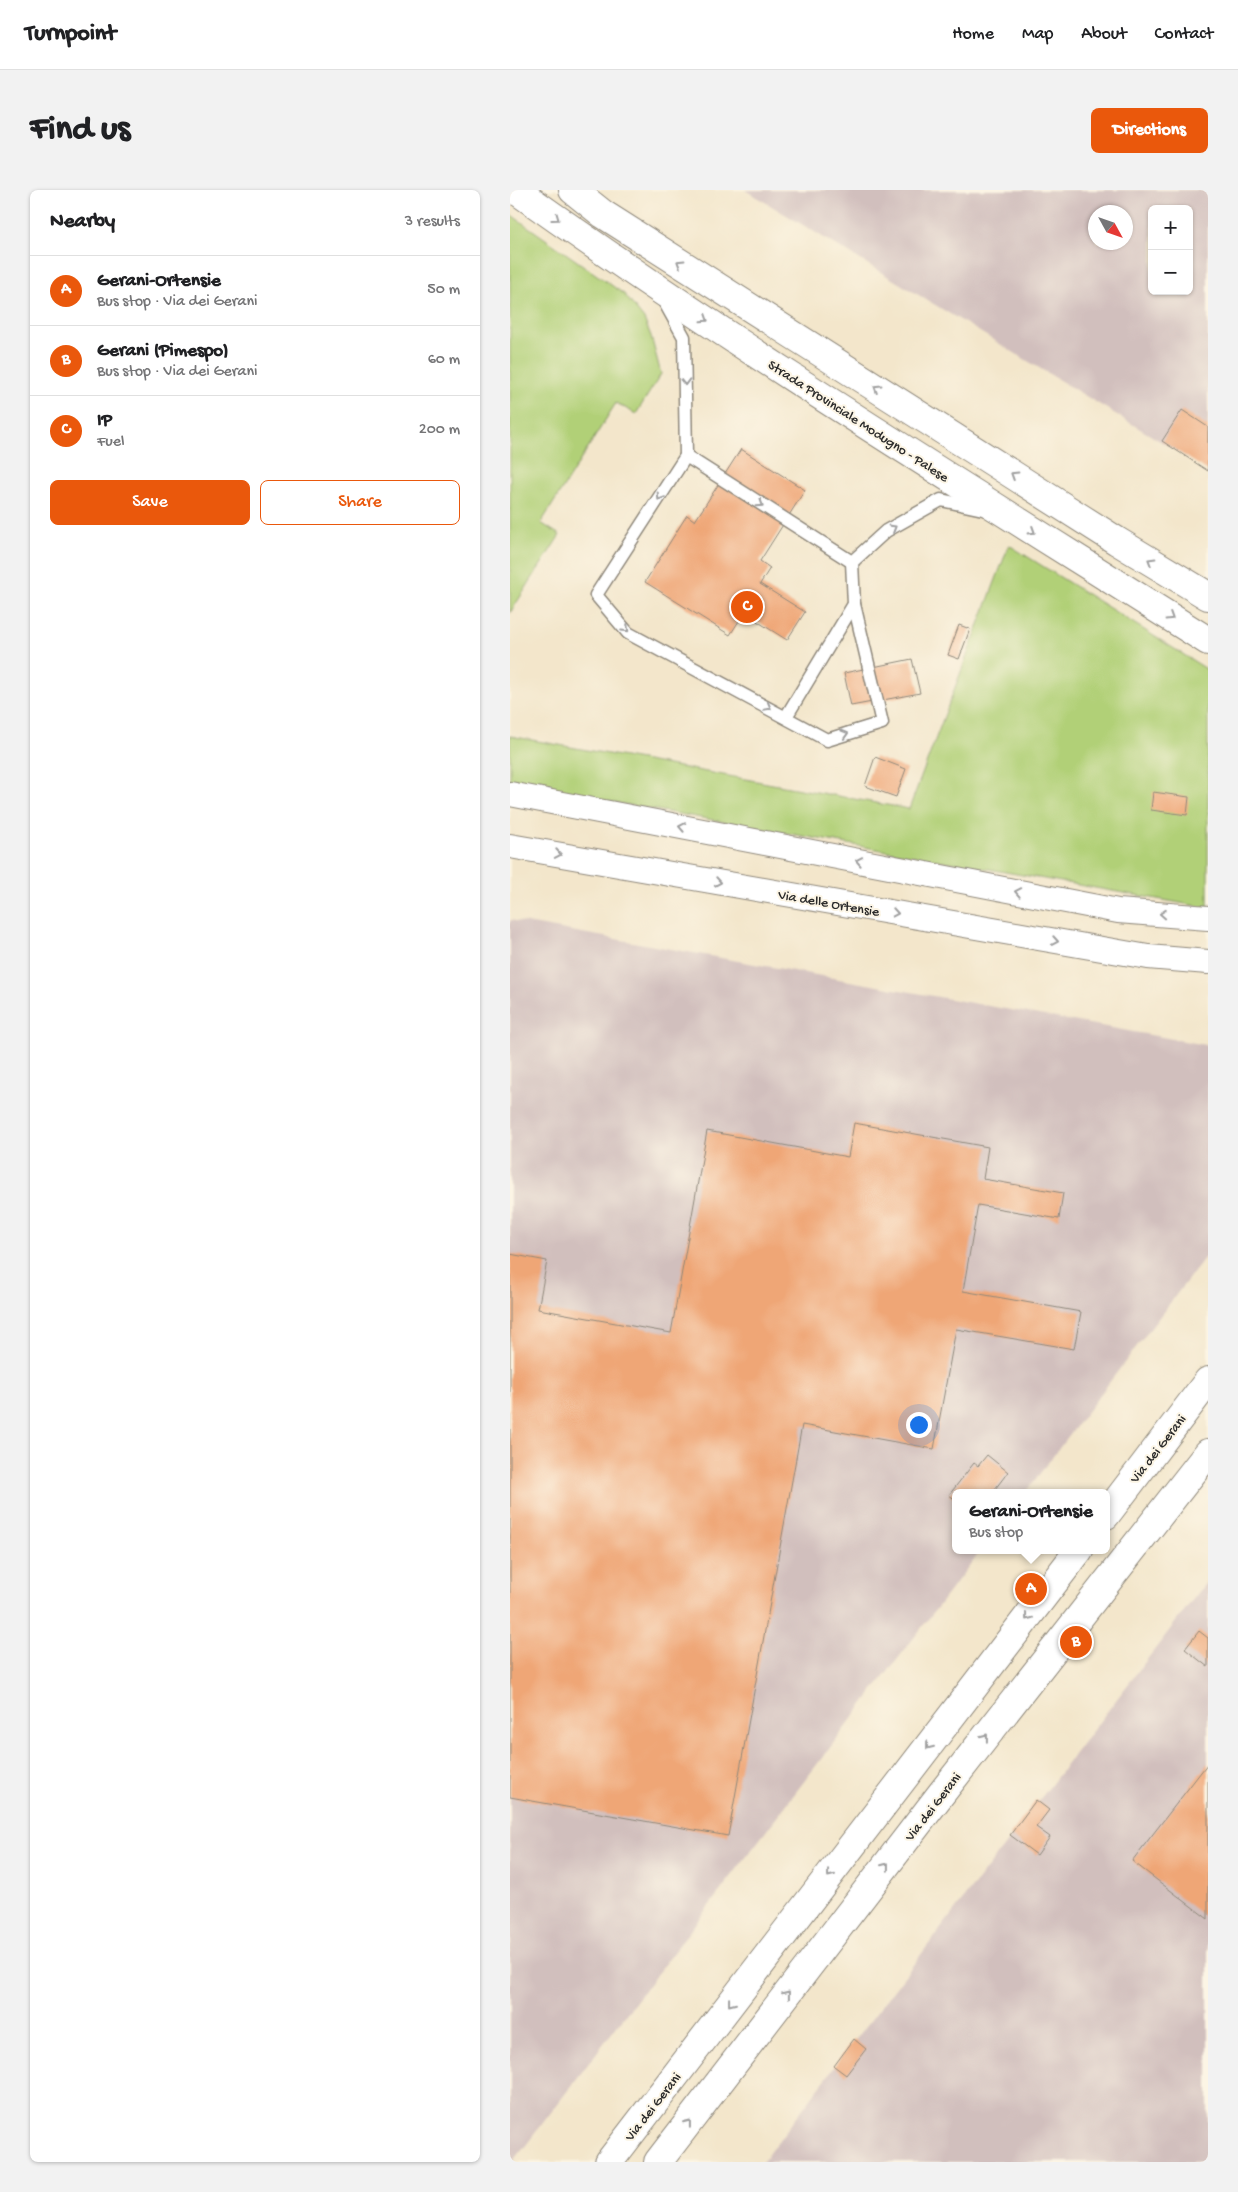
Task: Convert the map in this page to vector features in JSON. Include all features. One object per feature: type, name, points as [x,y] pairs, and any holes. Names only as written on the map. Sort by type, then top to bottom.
[{"type":"street","name":"Strada Provinciale Modugno - Palese","points":[[516,190],[657,288],[1002,513],[1208,641]]},
{"type":"street","points":[[573,190],[603,214],[1208,596]]},
{"type":"street","points":[[510,794],[1118,911],[1208,918]]},
{"type":"street","name":"Via delle Ortensie","points":[[510,846],[1148,958]]},
{"type":"street","points":[[1148,958],[1208,962]]},
{"type":"street","points":[[1148,958],[1208,977]]},
{"type":"street","name":"Via dei Gerani","points":[[1110,1510],[1208,1382]]},
{"type":"street","name":"Via dei Gerani","points":[[658,2162],[947,1786],[1208,1453]]},
{"type":"street","name":"Via dei Gerani","points":[[609,2162],[1076,1554]]},
{"type":"lane","points":[[657,288],[684,337],[686,456],[596,595],[628,633],[827,740],[882,723],[854,604],[852,562]]},
{"type":"lane","points":[[686,456],[852,562]]},
{"type":"lane","points":[[852,562],[886,531],[941,500],[1002,513]]},
{"type":"lane","points":[[786,717],[854,604]]},
{"type":"shaded area","points":[[745,190],[1208,190],[1208,470]]},
{"type":"shaded area","points":[[510,920],[1206,1045],[1208,1049],[1208,1253],[1028,1489],[952,1489],[952,1554],[978,1554],[513,2162],[510,2162]]},
{"type":"shaded area","points":[[1208,1580],[1208,2162],[762,2162]]},
{"type":"green space","points":[[510,214],[624,294],[644,319],[651,336],[661,374],[636,414],[616,403],[541,523],[560,535],[510,613]]},
{"type":"green space","points":[[1009,545],[1208,670],[1208,908],[510,784],[510,736],[909,809]]},
{"type":"building","points":[[1182,410],[1208,427],[1208,471],[1162,441]]},
{"type":"building","points":[[741,449],[805,490],[760,561],[770,568],[760,584],[805,612],[787,640],[744,613],[730,635],[645,582],[687,515],[695,521]]},
{"type":"building","points":[[959,625],[970,629],[959,659],[948,655]]},
{"type":"building","points":[[912,659],[920,693],[851,706],[844,673]]},
{"type":"building","points":[[875,757],[906,769],[896,797],[865,786]]},
{"type":"building","points":[[1153,792],[1189,797],[1187,815],[1151,810]]},
{"type":"building","points":[[854,1123],[988,1147],[983,1179],[1063,1193],[1059,1219],[978,1205],[963,1291],[1081,1312],[1074,1349],[956,1329],[934,1449],[802,1425],[728,1836],[510,1797],[510,1254],[547,1261],[538,1309],[671,1333],[707,1131],[848,1157]]},
{"type":"building","points":[[987,1455],[1008,1472],[995,1489],[954,1489],[974,1463],[978,1466]]},
{"type":"building","points":[[1199,1631],[1208,1638],[1208,1667],[1185,1649]]},
{"type":"building","points":[[1208,1763],[1208,1919],[1132,1861]]},
{"type":"building","points":[[1036,1800],[1049,1810],[1036,1827],[1050,1837],[1037,1855],[1010,1835]]},
{"type":"building","points":[[854,2039],[866,2049],[846,2075],[834,2066]]},
{"type":"place","name":"IP","points":[[747,607]]},
{"type":"place","name":"Gerani-Ortensie","points":[[1031,1589]]},
{"type":"place","name":"Gerani (Pimespo)","points":[[1076,1642]]}]
